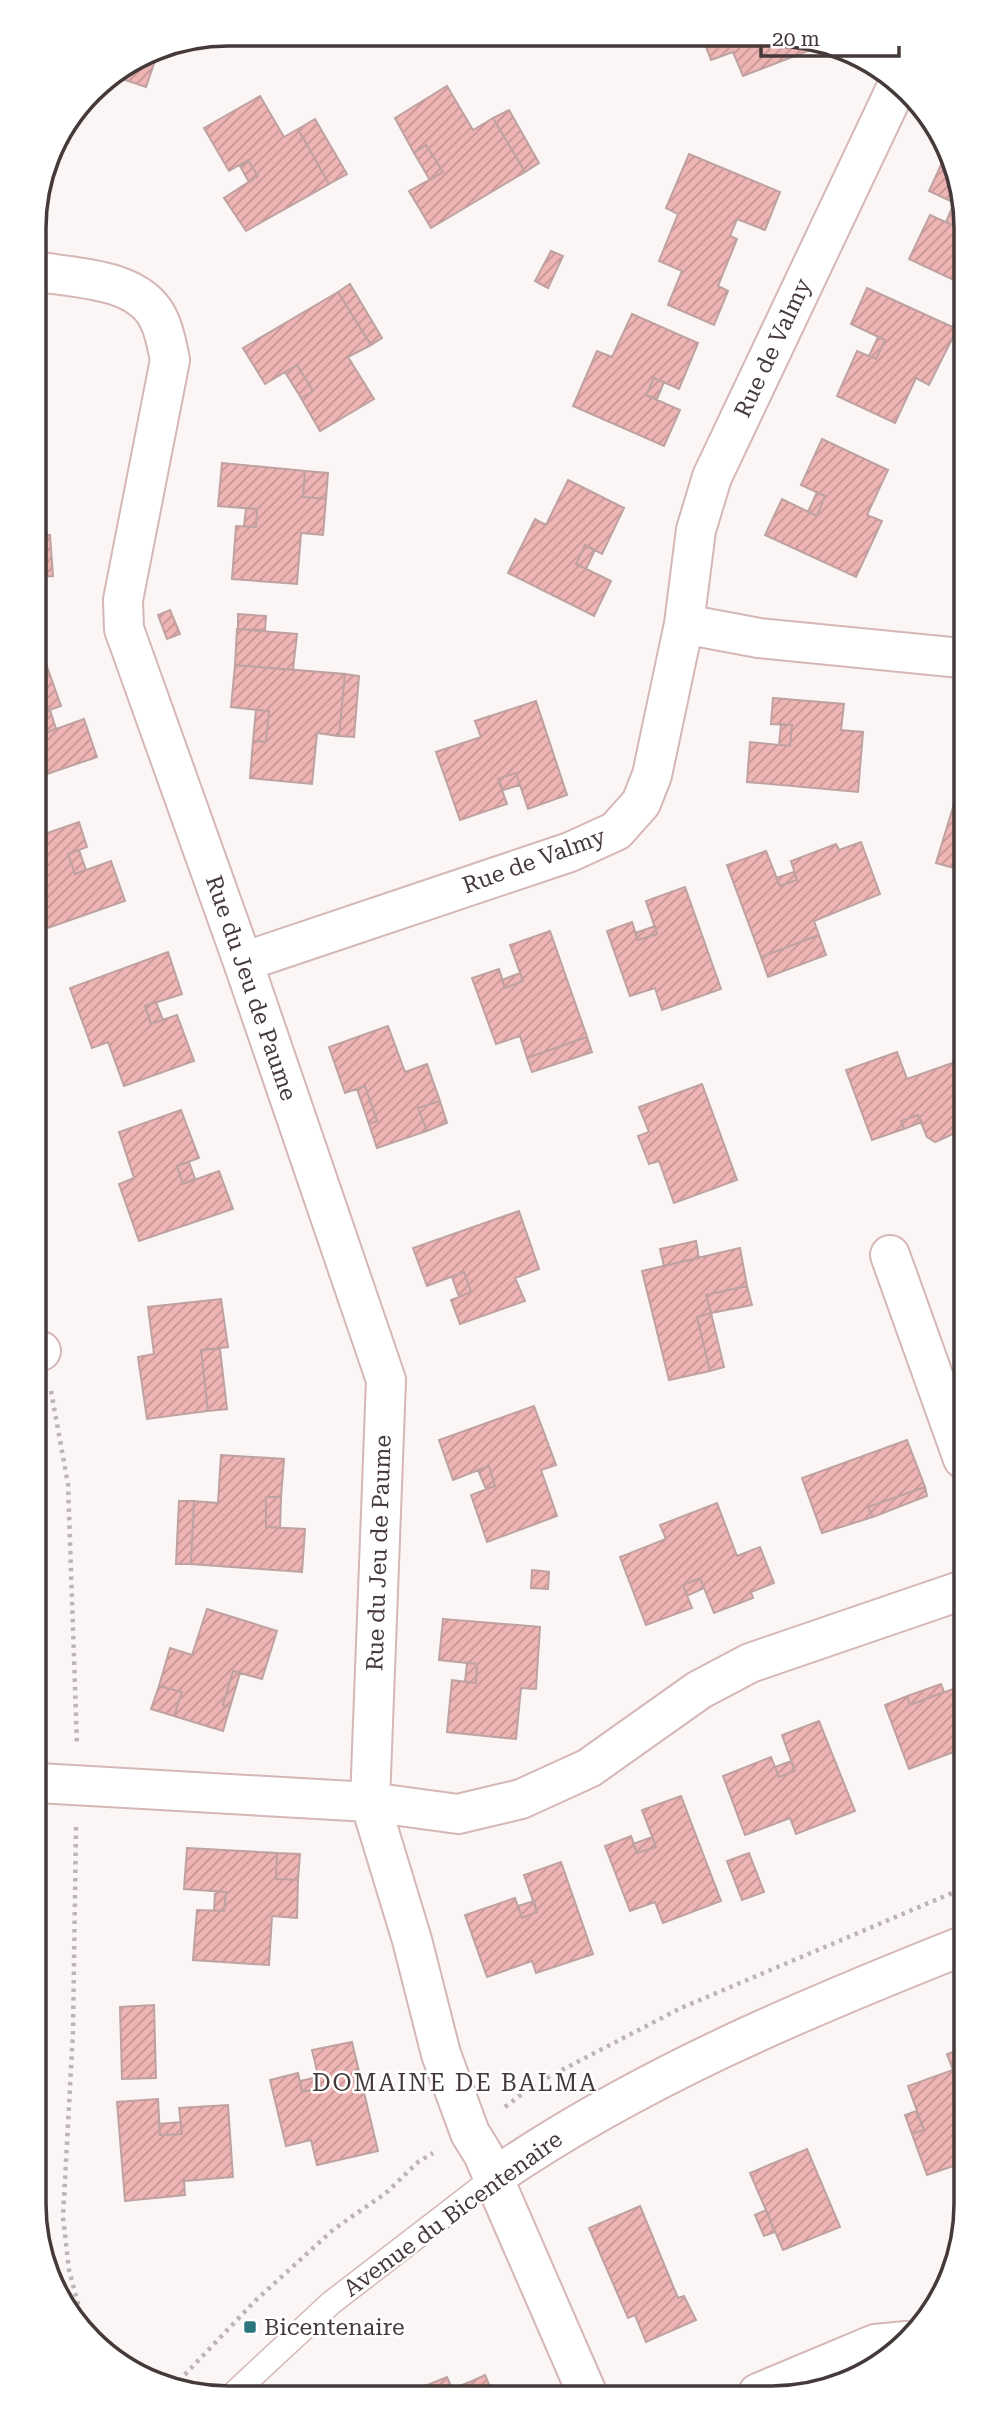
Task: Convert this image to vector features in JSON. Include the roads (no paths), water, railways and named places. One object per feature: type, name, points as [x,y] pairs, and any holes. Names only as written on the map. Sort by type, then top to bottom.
[{"type":"street","name":"Rue de Valmy","points":[[243,962],[570,852],[616,831],[640,803],[652,775],[684,624],[696,530],[712,477],[894,93]]},
{"type":"street","name":"Rue du Jeu de Paume","points":[[46,273],[116,286],[139,296],[158,315],[165,334],[170,360],[123,600],[124,629],[243,962],[386,1380],[370,1802],[412,1940],[441,2054],[470,2133],[493,2178],[584,2386]]},
{"type":"street","points":[[684,624],[759,638],[954,657]]},
{"type":"street","points":[[890,1255],[953,1432]]},
{"type":"street","points":[[46,1783],[370,1802],[458,1814],[521,1799],[589,1768],[699,1690],[750,1664],[953,1594]]},
{"type":"street","name":"Avenue du Bicentenaire","points":[[493,2178],[569,2129],[707,2054],[953,1950]]},
{"type":"street","points":[[775,2386],[875,2344],[890,2343]]},
{"type":"lane","name":"Avenue du Bicentenaire","points":[[242,2386],[331,2303],[493,2178]]},
{"type":"place","name":"Bicentenaire","points":[[250,2327]]},
{"type":"district","name":"DOMAINE DE BALMA","points":[[455,2083]]}]
